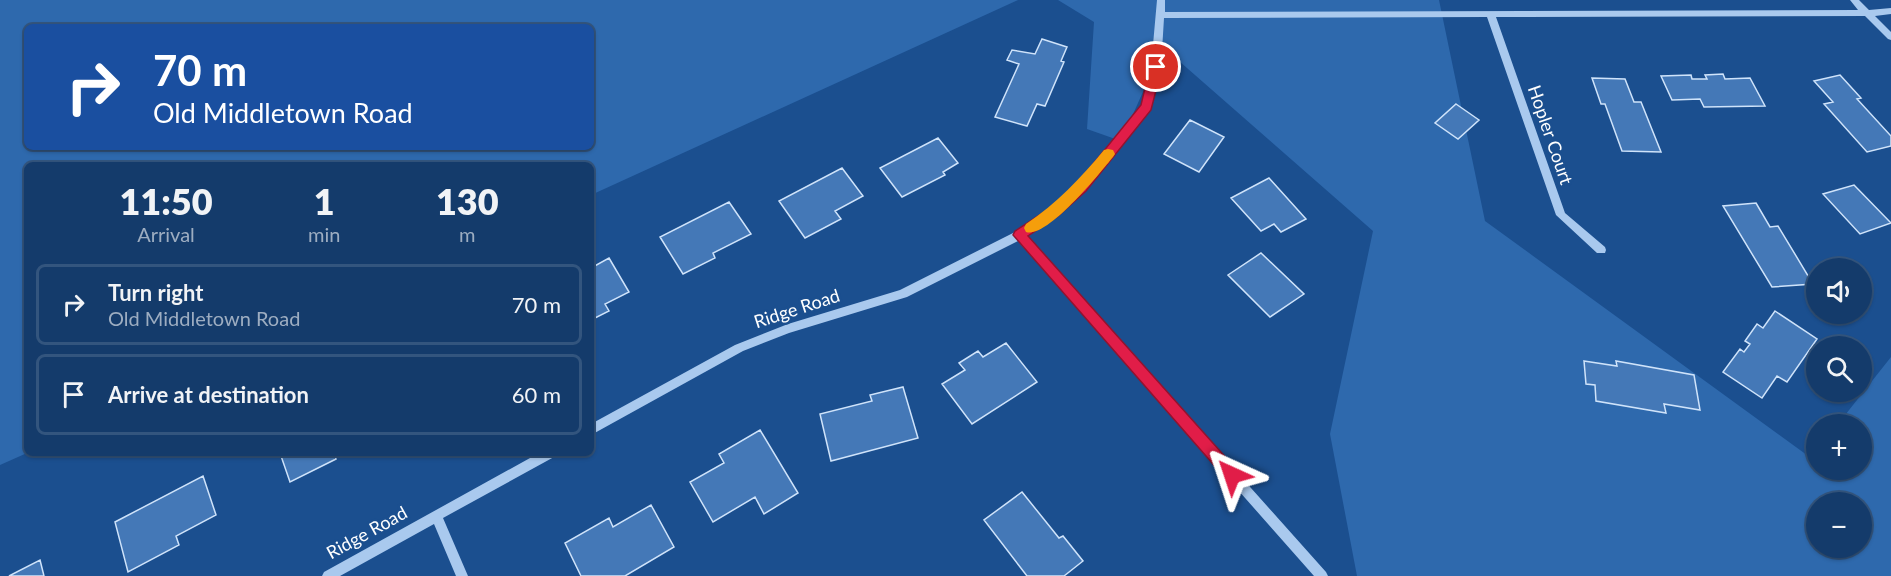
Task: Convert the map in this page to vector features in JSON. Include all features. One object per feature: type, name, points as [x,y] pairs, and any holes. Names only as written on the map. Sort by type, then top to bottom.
[{"type":"street","name":"Ridge Road","points":[[594,428],[739,348],[788,329],[903,294],[1019,235],[1053,212],[1081,187],[1146,107],[1156,67],[1161,0]]},
{"type":"street","points":[[1854,0],[1891,37]]},
{"type":"street","points":[[1161,15],[1491,16],[1891,11]]},
{"type":"street","name":"Hopler Court","points":[[1491,16],[1561,215],[1601,250]]},
{"type":"street","points":[[1019,235],[1322,576]]},
{"type":"street","name":"Ridge Road","points":[[328,576],[544,456]]},
{"type":"street","points":[[436,515],[462,576]]},
{"type":"shaded area","points":[[0,0],[1018,0],[594,194],[594,162],[24,162],[24,454],[0,465]]},
{"type":"shaded area","points":[[1058,0],[1439,0],[1485,221],[1806,454],[1806,480],[1872,480],[1872,414],[1846,414],[1855,402],[1872,402],[1872,381],[1891,357],[1891,576],[1357,576],[1330,434],[1373,231],[1163,47],[1121,141],[1087,129],[1094,22]]},
{"type":"building","points":[[1042,39],[1067,47],[1061,61],[1064,62],[1045,106],[1037,104],[1027,126],[995,117],[1019,64],[1007,60],[1012,50],[1035,54]]},
{"type":"building","points":[[1723,74],[1725,79],[1750,78],[1765,106],[1704,107],[1700,99],[1672,100],[1661,76],[1691,75],[1692,79],[1707,79],[1705,75]]},
{"type":"building","points":[[1840,75],[1861,98],[1857,99],[1891,136],[1891,146],[1867,152],[1824,104],[1833,102],[1814,81]]},
{"type":"building","points":[[1592,78],[1625,79],[1634,102],[1641,102],[1661,152],[1622,151],[1605,104],[1601,104]]},
{"type":"building","points":[[1456,104],[1479,120],[1458,139],[1435,123]]},
{"type":"building","points":[[1190,120],[1224,137],[1199,172],[1164,154]]},
{"type":"building","points":[[938,138],[958,163],[943,172],[945,175],[902,197],[880,168]]},
{"type":"building","points":[[842,168],[863,196],[835,211],[841,219],[805,238],[779,201]]},
{"type":"building","points":[[1269,178],[1306,219],[1281,232],[1274,224],[1261,231],[1231,198]]},
{"type":"building","points":[[1854,185],[1891,223],[1860,234],[1823,194]]},
{"type":"building","points":[[729,202],[751,234],[713,253],[715,258],[683,274],[660,237]]},
{"type":"building","points":[[1756,203],[1770,227],[1778,226],[1806,272],[1806,285],[1772,287],[1723,206]]},
{"type":"building","points":[[1261,253],[1304,294],[1270,317],[1228,275]]},
{"type":"building","points":[[609,258],[629,292],[605,304],[609,311],[594,318],[594,266]]},
{"type":"building","points":[[1775,311],[1812,336],[1806,336],[1806,355],[1787,382],[1777,376],[1762,398],[1723,372],[1740,349],[1744,352],[1750,344],[1745,341],[1757,324],[1763,328]]},
{"type":"building","points":[[1006,343],[1037,382],[972,424],[942,384],[965,370],[959,363],[978,351],[983,357]]},
{"type":"building","points":[[1584,361],[1617,366],[1616,361],[1694,375],[1700,410],[1664,404],[1666,413],[1596,401],[1595,385],[1586,384]]},
{"type":"building","points":[[903,387],[918,438],[831,461],[820,414],[872,401],[870,395]]},
{"type":"building","points":[[760,430],[798,493],[764,514],[755,497],[713,522],[690,482],[724,463],[719,454]]},
{"type":"building","points":[[281,456],[335,456],[336,459],[290,482]]},
{"type":"building","points":[[203,476],[216,515],[176,536],[179,545],[128,572],[115,522]]},
{"type":"building","points":[[1022,492],[1059,538],[1063,536],[1083,561],[1064,576],[1027,576],[984,520]]},
{"type":"building","points":[[651,505],[674,547],[625,576],[581,576],[565,543],[609,518],[613,527]]},
{"type":"building","points":[[40,560],[44,576],[9,576]]},
{"type":"slow traffic","points":[[1030,228],[1053,212],[1081,187],[1108,154]]},
{"type":"route","points":[[1156,67],[1146,107],[1081,187],[1053,212],[1019,235],[1232,475]]}]
